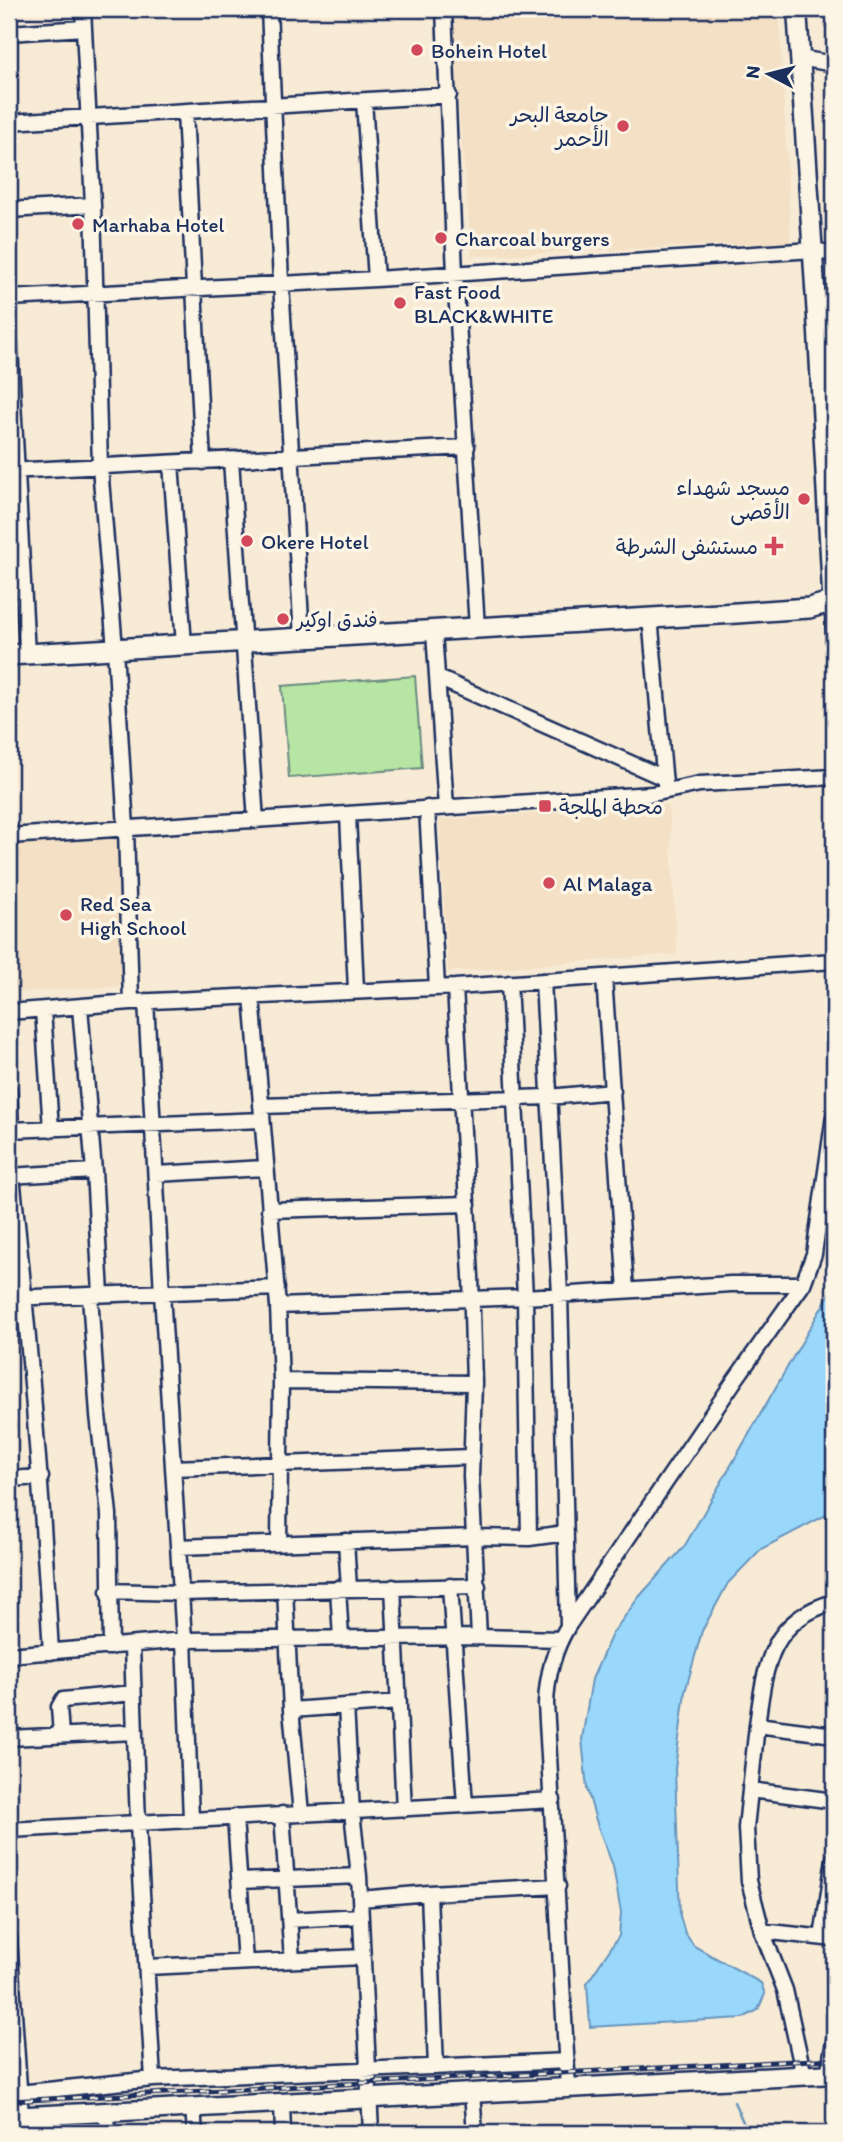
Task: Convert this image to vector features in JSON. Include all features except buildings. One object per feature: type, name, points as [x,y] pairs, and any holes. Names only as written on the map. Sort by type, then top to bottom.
[{"type":"highway","points":[[18,654],[435,632],[831,606]]},
{"type":"main road","points":[[797,9],[813,250],[828,420],[831,606]]},
{"type":"main road","points":[[17,2123],[107,2112],[831,2074]]},
{"type":"street","points":[[83,9],[93,205],[100,467],[139,1001],[154,1125],[184,1640],[191,1819]]},
{"type":"street","points":[[269,9],[281,283],[302,637]]},
{"type":"street","points":[[444,9],[455,274],[477,628]]},
{"type":"street","points":[[9,33],[84,29]]},
{"type":"street","points":[[799,58],[834,64]]},
{"type":"street","points":[[9,122],[275,108],[449,95]]},
{"type":"street","points":[[363,101],[376,279]]},
{"type":"street","points":[[185,113],[203,462]]},
{"type":"street","points":[[9,209],[93,205]]},
{"type":"street","points":[[9,299],[376,279],[813,250],[834,254]]},
{"type":"street","points":[[9,329],[18,654]]},
{"type":"street","points":[[12,470],[467,447]]},
{"type":"street","points":[[231,460],[256,821]]},
{"type":"street","points":[[171,463],[184,645]]},
{"type":"street","points":[[831,606],[834,644]]},
{"type":"street","points":[[650,617],[665,785]]},
{"type":"street","points":[[435,632],[446,807]]},
{"type":"street","points":[[438,678],[665,785]]},
{"type":"street","points":[[9,836],[348,815],[665,785],[834,777]]},
{"type":"street","points":[[427,808],[437,987]]},
{"type":"street","points":[[348,815],[356,990]]},
{"type":"street","points":[[9,1012],[139,1001],[455,987],[834,961]]},
{"type":"street","points":[[604,978],[626,1290]]},
{"type":"street","points":[[543,981],[560,1294],[566,1533],[564,1632]]},
{"type":"street","points":[[509,983],[525,1297],[529,1538]]},
{"type":"street","points":[[455,987],[468,1204],[474,1382],[471,1457],[479,1637]]},
{"type":"street","points":[[252,996],[278,1306],[281,1381],[279,1542]]},
{"type":"street","points":[[80,1007],[94,1171],[98,1415],[108,1514],[111,1647]]},
{"type":"street","points":[[43,1010],[51,1129]]},
{"type":"street","points":[[9,1090],[10,1130],[154,1125],[261,1113],[613,1091]]},
{"type":"street","points":[[568,2088],[547,1686],[552,1660],[564,1632],[803,1284],[814,1254],[834,1116]]},
{"type":"street","points":[[156,1174],[265,1168]]},
{"type":"street","points":[[51,1652],[41,1477],[25,1297],[10,1176],[94,1171]]},
{"type":"street","points":[[269,1210],[468,1204]]},
{"type":"street","points":[[278,1306],[525,1297],[732,1284],[803,1284]]},
{"type":"street","points":[[9,1298],[277,1288]]},
{"type":"street","points":[[281,1381],[474,1382]]},
{"type":"street","points":[[173,1468],[471,1457]]},
{"type":"street","points":[[9,1479],[41,1477]]},
{"type":"street","points":[[178,1547],[474,1537],[529,1538],[566,1533]]},
{"type":"street","points":[[341,1638],[346,1541]]},
{"type":"street","points":[[450,1586],[465,1805]]},
{"type":"street","points":[[108,1591],[181,1593],[478,1586]]},
{"type":"street","points":[[393,1587],[404,1809]]},
{"type":"street","points":[[285,1590],[291,1710],[301,1812]]},
{"type":"street","points":[[804,2076],[785,1990],[761,1931],[752,1895],[746,1828],[757,1725],[766,1667],[773,1648],[784,1631],[801,1615],[834,1602]]},
{"type":"street","points":[[9,1655],[184,1640],[455,1638],[564,1632]]},
{"type":"street","points":[[132,1646],[138,1825],[153,2079]]},
{"type":"street","points":[[61,1735],[59,1707],[63,1700],[133,1693]]},
{"type":"street","points":[[291,1710],[399,1702]]},
{"type":"street","points":[[345,1706],[359,1875],[371,2133]]},
{"type":"street","points":[[757,1725],[834,1735]]},
{"type":"street","points":[[9,1738],[135,1732]]},
{"type":"street","points":[[750,1790],[834,1801]]},
{"type":"street","points":[[9,1830],[138,1825],[301,1812],[352,1812],[553,1800]]},
{"type":"street","points":[[282,1814],[292,1960]]},
{"type":"street","points":[[236,1817],[245,1962]]},
{"type":"street","points":[[761,1931],[828,1938],[834,1859]]},
{"type":"street","points":[[240,1881],[359,1875]]},
{"type":"street","points":[[360,1899],[558,1886]]},
{"type":"street","points":[[429,1893],[436,2067]]},
{"type":"street","points":[[289,1920],[361,1916]]},
{"type":"street","points":[[9,1938],[13,2094],[17,2123]]},
{"type":"street","points":[[147,1967],[363,1956]]},
{"type":"street","points":[[831,2074],[834,2041]]},
{"type":"street","points":[[13,2094],[153,2079],[567,2061]]},
{"type":"street","points":[[472,2093],[475,2133]]},
{"type":"street","points":[[282,2103],[283,2133]]},
{"type":"street","points":[[193,2107],[195,2133]]},
{"type":"street","points":[[107,2112],[108,2133]]},
{"type":"shaded area","name":"جامعة البحر الأحمر","points":[[450,9],[779,9],[791,242],[472,256]]},
{"type":"shaded area","points":[[669,805],[677,954],[448,972],[439,820]]},
{"type":"shaded area","name":"Red Sea High School","points":[[118,834],[128,986],[9,993],[9,844]]},
{"type":"green space","points":[[415,676],[422,768],[289,778],[282,686]]},
{"type":"water","points":[[834,1286],[834,1511],[761,1549],[728,1583],[702,1631],[685,1692],[675,1769],[680,1916],[685,1933],[694,1946],[761,1983],[765,1994],[758,2010],[743,2018],[590,2027],[587,1983],[619,1936],[621,1913],[613,1866],[587,1789],[582,1739],[592,1679],[612,1634],[639,1597],[684,1547]]},
{"type":"waterway","points":[[734,2102],[748,2133]]},
{"type":"railway","points":[[9,2101],[834,2059]]},
{"type":"place","name":"Bohein Hotel","points":[[417,50]]},
{"type":"place","name":"جامعة البحر الأحمر","points":[[623,126]]},
{"type":"place","name":"Marhaba Hotel","points":[[78,224]]},
{"type":"place","name":"Charcoal burgers","points":[[441,238]]},
{"type":"place","name":"Fast Food BLACK&WHITE","points":[[400,303]]},
{"type":"place","name":"مسجد شهداء الأقصى","points":[[804,499]]},
{"type":"place","name":"Okere Hotel","points":[[247,541]]},
{"type":"place","name":"مستشفى الشرطة","points":[[774,546]]},
{"type":"place","name":"فندق اوكير","points":[[283,619]]},
{"type":"place","name":"محطة الملجة","points":[[545,806]]},
{"type":"place","name":"Al Malaga","points":[[549,883]]},
{"type":"place","name":"Red Sea High School","points":[[66,915]]}]
